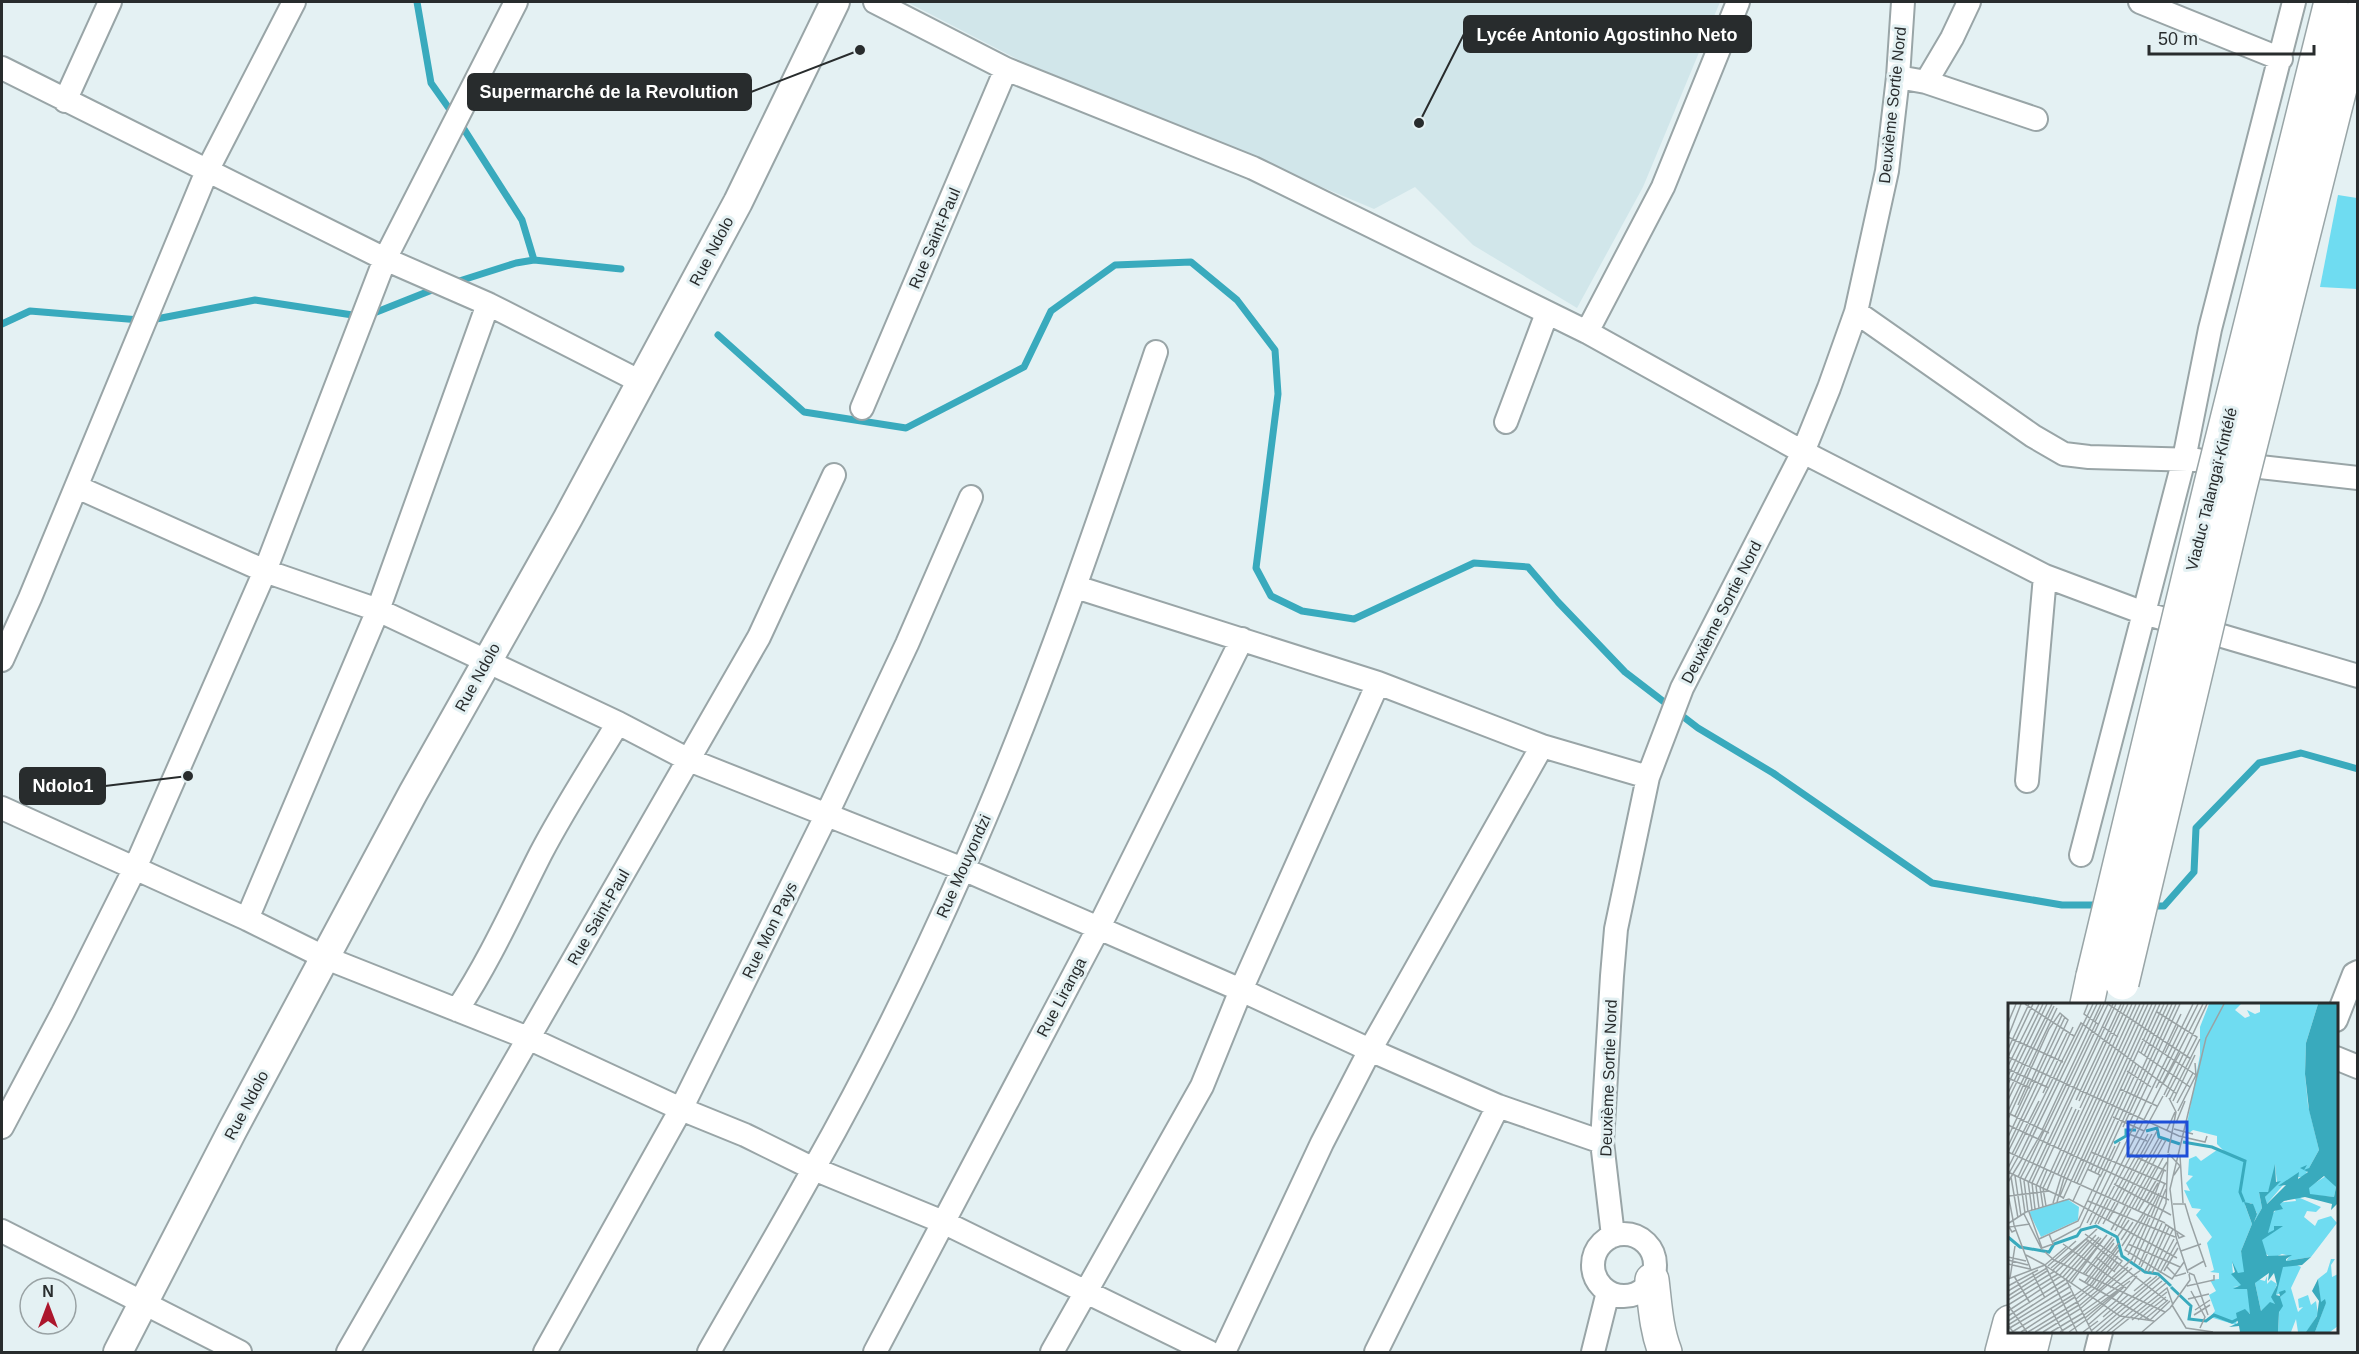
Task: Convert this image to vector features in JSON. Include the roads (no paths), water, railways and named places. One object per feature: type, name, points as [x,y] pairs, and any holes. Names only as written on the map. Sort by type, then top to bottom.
[{"type":"highway","name":"Viaduc Talangaï-Kintélé","points":[[2105,992],[2211,484],[2331,2]]},
{"type":"highway","name":"Viaduc Talangaï-Kintélé","points":[[2105,992],[2239,491],[2358,17]]},
{"type":"highway","points":[[1652,1280],[1656,1321],[1665,1353]]},
{"type":"highway","points":[[2002,1353],[2008,1330]]},
{"type":"highway","points":[[2030,1353],[2035,1333]]},
{"type":"main road","name":"Rue Ndolo","points":[[118,1353],[232,1131],[486,660],[568,518],[738,202],[835,2]]},
{"type":"street","points":[[65,101],[110,2]]},
{"type":"street","points":[[2,660],[77,487],[207,171],[294,2]]},
{"type":"street","points":[[2,1127],[135,868],[265,571],[385,259],[516,2]]},
{"type":"street","points":[[875,2],[1006,69],[1253,168],[1587,332],[1803,452],[2045,576],[2144,613],[2358,676]]},
{"type":"street","points":[[1587,332],[1663,187],[1738,2]]},
{"type":"street","name":"Deuxième Sortie Nord","points":[[1613,1236],[1602,1142],[1616,929],[1648,777],[1682,688],[1803,452],[1856,312],[1887,171],[1898,77],[1903,2]]},
{"type":"street","points":[[1926,82],[1952,38],[1969,2]]},
{"type":"street","points":[[2140,2],[2280,59]]},
{"type":"street","points":[[2081,855],[2184,459],[2210,329],[2294,2]]},
{"type":"street","points":[[2,68],[385,259],[488,304],[641,382]]},
{"type":"street","name":"Rue Saint-Paul","points":[[862,408],[1006,69]]},
{"type":"street","points":[[1898,77],[1926,82],[2036,120]]},
{"type":"street","points":[[247,919],[378,610],[488,304]]},
{"type":"street","points":[[1856,312],[2033,436],[2064,454],[2089,457],[2184,459],[2358,478]]},
{"type":"street","points":[[1506,422],[1547,313]]},
{"type":"street","name":"Rue Mouyondzi","points":[[709,1353],[814,1169],[895,1016],[963,869],[1020,732],[1076,587],[1156,352]]},
{"type":"street","name":"Rue Saint-Paul","points":[[348,1353],[759,637],[834,475]]},
{"type":"street","points":[[77,487],[265,571],[378,610],[618,723],[689,760],[963,869],[1241,990],[1497,1106],[1602,1142]]},
{"type":"street","name":"Rue Mon Pays","points":[[545,1353],[681,1109],[826,816],[907,644],[971,496]]},
{"type":"street","points":[[2027,781],[2045,576]]},
{"type":"street","points":[[1076,587],[1378,683],[1542,746],[1648,777]]},
{"type":"street","name":"Rue Liranga","points":[[874,1353],[1098,929],[1242,639]]},
{"type":"street","points":[[1052,1353],[1202,1086],[1241,990],[1378,683]]},
{"type":"street","points":[[457,1010],[485,966],[542,852],[618,723]]},
{"type":"street","points":[[1224,1353],[1322,1143],[1370,1050],[1542,746]]},
{"type":"street","points":[[2,808],[247,919],[326,958],[528,1038],[681,1109],[745,1135],[814,1169],[943,1222],[1209,1353]]},
{"type":"street","points":[[2338,1017],[2354,974],[2358,972]]},
{"type":"street","points":[[2338,1058],[2358,1067]]},
{"type":"street","points":[[1376,1353],[1497,1106]]},
{"type":"street","points":[[2,1232],[240,1353]]},
{"type":"street","points":[[1632,1235],[1648,1244],[1656,1261],[1652,1280],[1645,1289],[1634,1295],[1622,1296],[1608,1292],[1596,1279],[1593,1268],[1598,1249],[1613,1236],[1632,1235]]},
{"type":"street","points":[[1593,1353],[1608,1292]]},
{"type":"street","points":[[2096,1353],[2101,1333]]},
{"type":"waterway","points":[[417,2],[431,83],[453,114]]},
{"type":"waterway","points":[[460,123],[522,220],[534,260]]},
{"type":"waterway","points":[[453,283],[516,263],[534,260],[621,269]]},
{"type":"waterway","points":[[718,335],[804,412],[906,428],[1024,367],[1051,311],[1115,265],[1191,262],[1237,300],[1275,350],[1278,394],[1256,568],[1271,596],[1302,611],[1354,619],[1474,563],[1528,567],[1625,672],[1698,728],[1773,773],[1932,883],[2062,905],[2101,905]]},
{"type":"waterway","points":[[369,315],[437,288]]},
{"type":"waterway","points":[[151,320],[255,300],[359,316]]},
{"type":"waterway","points":[[2,324],[30,311],[140,320]]},
{"type":"waterway","points":[[2151,906],[2164,906],[2194,872],[2196,828],[2259,763],[2301,753],[2358,769]]},
{"type":"place","name":"Supermarché de la Revolution","points":[[860,50]]},
{"type":"place","name":"Lycée Antonio Agostinho Neto","points":[[1419,123]]},
{"type":"place","name":"Ndolo1","points":[[188,776]]}]
